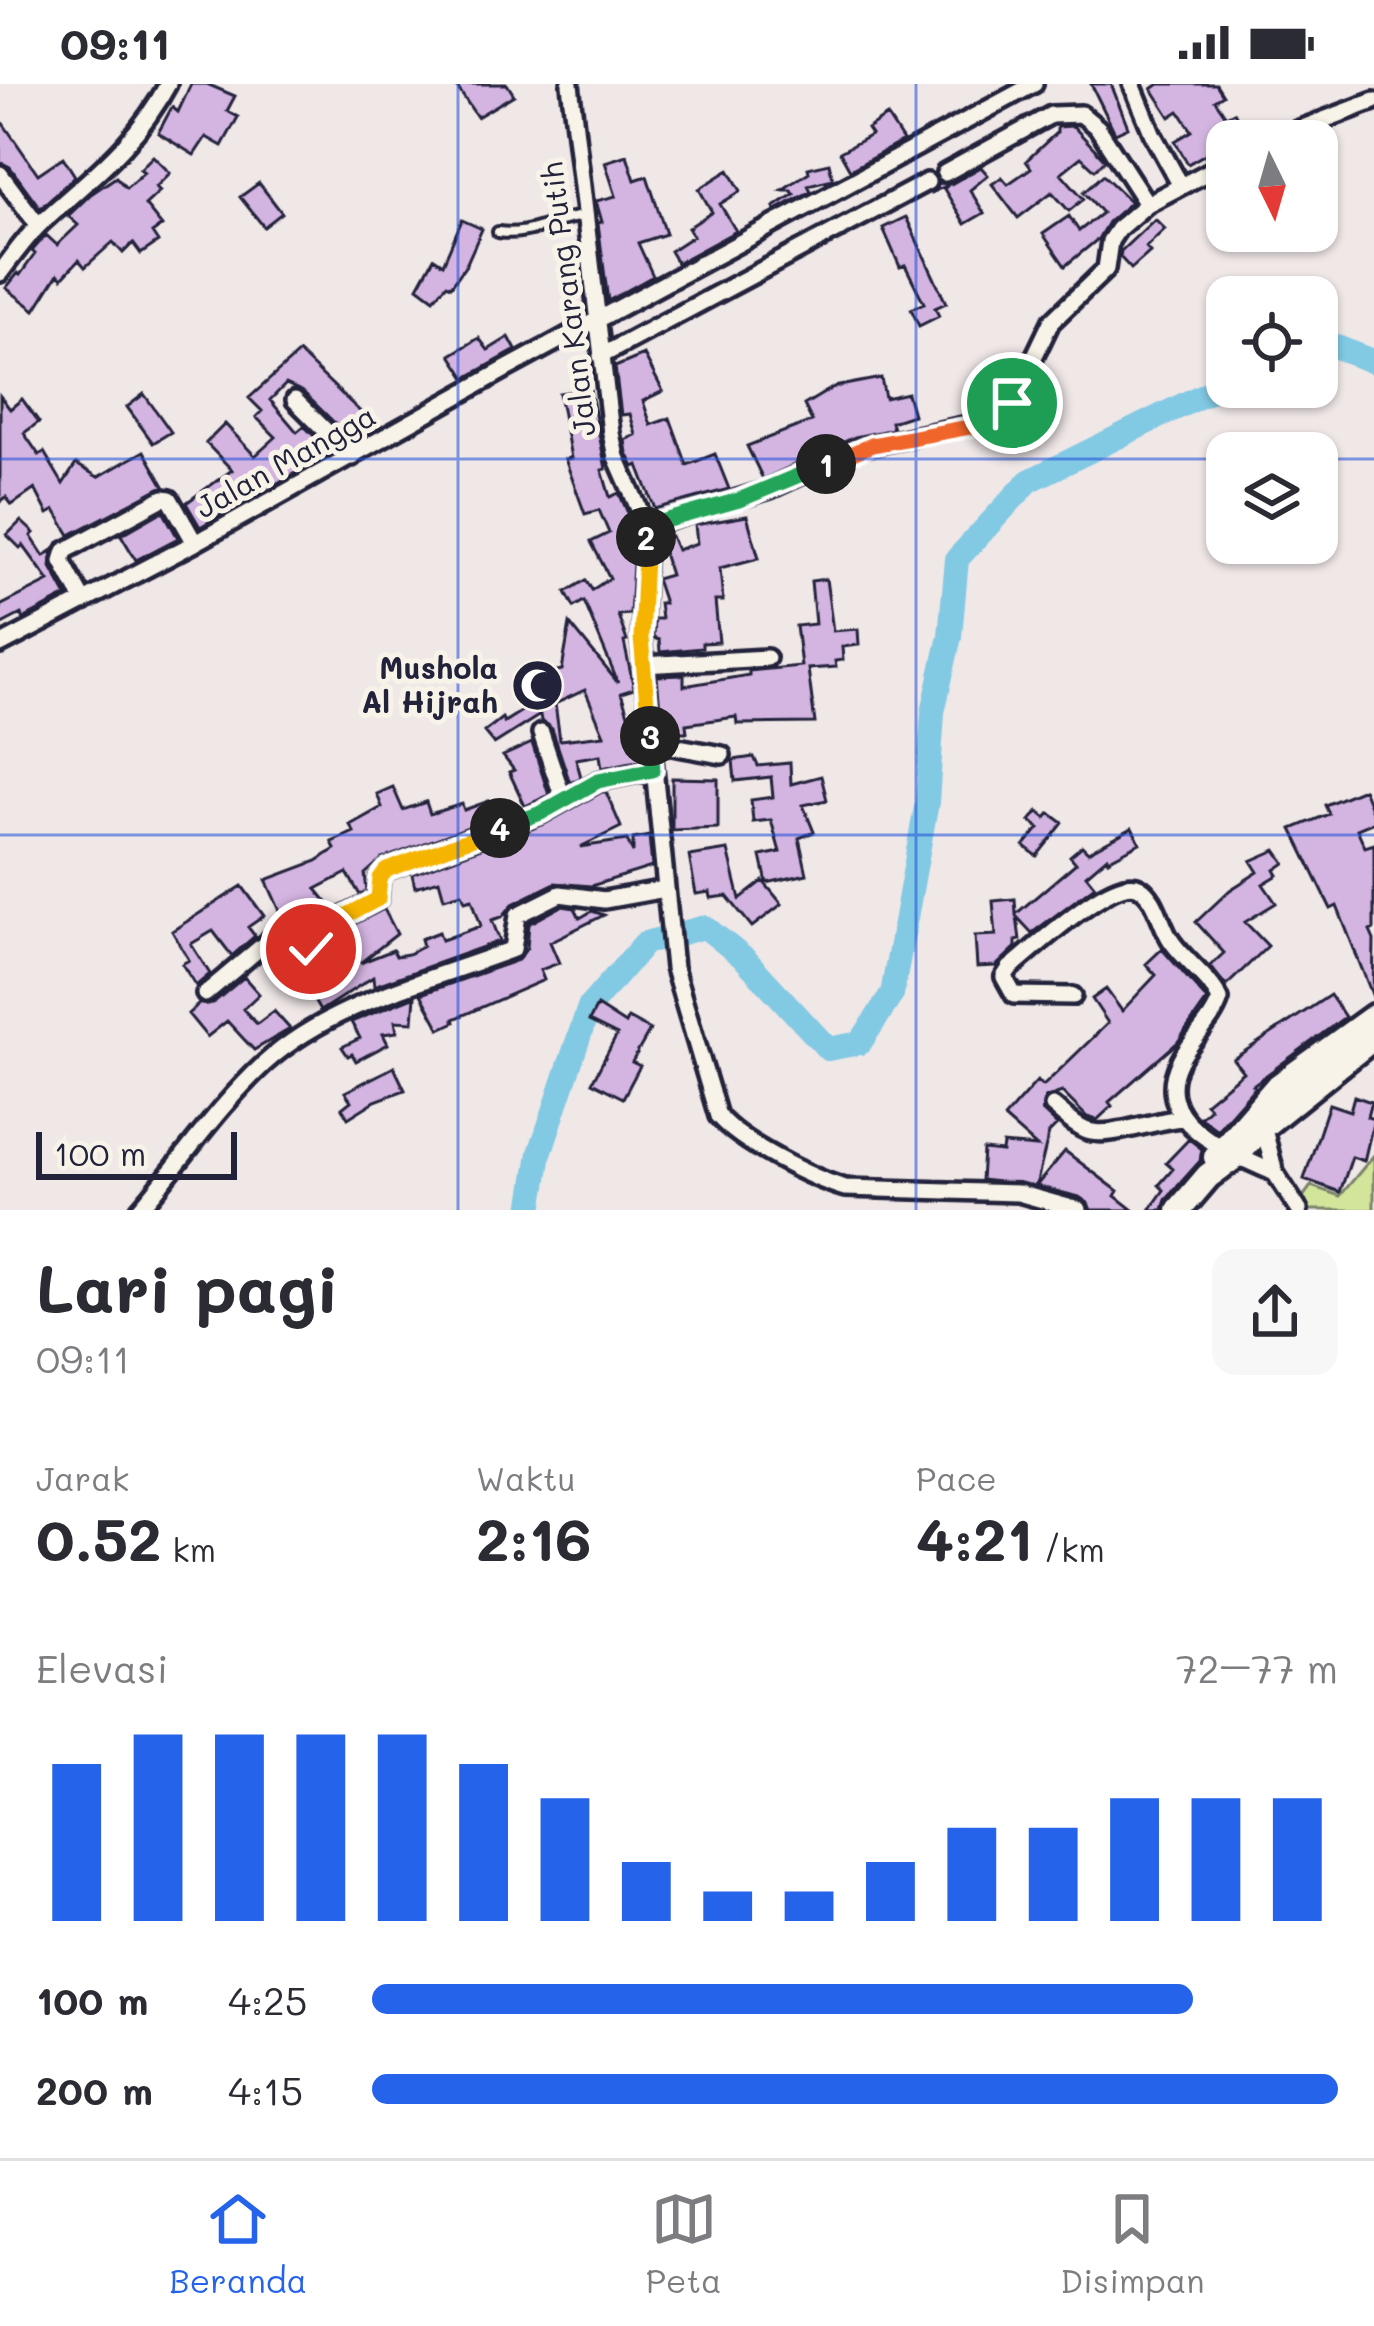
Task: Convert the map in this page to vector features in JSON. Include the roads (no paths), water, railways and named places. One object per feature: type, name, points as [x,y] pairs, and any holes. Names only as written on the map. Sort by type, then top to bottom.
[{"type":"highway","points":[[1179,1210],[1298,1070],[1374,1017]]},
{"type":"highway","points":[[1260,1117],[1374,1036]]},
{"type":"street","points":[[0,273],[38,225],[133,139],[168,84]]},
{"type":"street","name":"Jalan Karang Putih","points":[[570,84],[616,457],[647,526],[641,602],[643,665],[674,968],[713,1103],[735,1132],[845,1189],[1018,1193],[1079,1210]]},
{"type":"street","name":"Jalan Mangga","points":[[0,645],[1034,84]]},
{"type":"street","points":[[1132,84],[1181,186]]},
{"type":"street","points":[[1316,120],[1374,101]]},
{"type":"street","points":[[945,173],[1051,115],[1081,114],[1098,128],[1147,204]]},
{"type":"street","points":[[647,526],[755,494],[860,448],[996,419],[1012,403],[1051,322],[1101,275],[1113,234],[1147,204],[1206,173]]},
{"type":"street","points":[[0,174],[38,225]]},
{"type":"street","points":[[601,356],[927,182]]},
{"type":"street","points":[[295,400],[352,457]]},
{"type":"street","points":[[84,602],[62,561],[65,551],[163,498],[170,499],[195,543]]},
{"type":"street","points":[[643,665],[767,658]]},
{"type":"street","points":[[541,733],[564,801]]},
{"type":"street","points":[[650,742],[722,755]]},
{"type":"street","points":[[205,994],[277,934],[302,950],[311,949],[338,920],[378,899],[380,878],[387,870],[541,813],[598,781],[653,770]]},
{"type":"street","points":[[1073,996],[1014,995],[1004,977],[1112,888],[1123,884],[1140,888],[1172,942],[1220,999],[1175,1073],[1174,1096],[1184,1118],[1228,1153],[1280,1180]]},
{"type":"street","points":[[139,1210],[263,1064],[297,1040],[387,991],[431,981],[513,949],[518,915],[552,897],[569,894],[604,900],[665,892]]},
{"type":"street","points":[[1053,1106],[1078,1126],[1099,1134],[1184,1118]]},
{"type":"street","points":[[1260,1117],[1280,1180],[1299,1210]]},
{"type":"street","points":[[1280,1180],[1280,1210]]},
{"type":"lane","points":[[498,232],[518,236],[556,220],[586,216]]},
{"type":"waterway","points":[[1338,347],[1374,362]]},
{"type":"waterway","points":[[531,1210],[540,1153],[589,1007],[645,943],[705,927],[746,960],[828,1049],[860,1043],[892,994],[927,802],[933,712],[950,636],[957,559],[1029,481],[1206,393]]},
{"type":"place","name":"Mushola Al Hijrah","points":[[537,686]]}]
